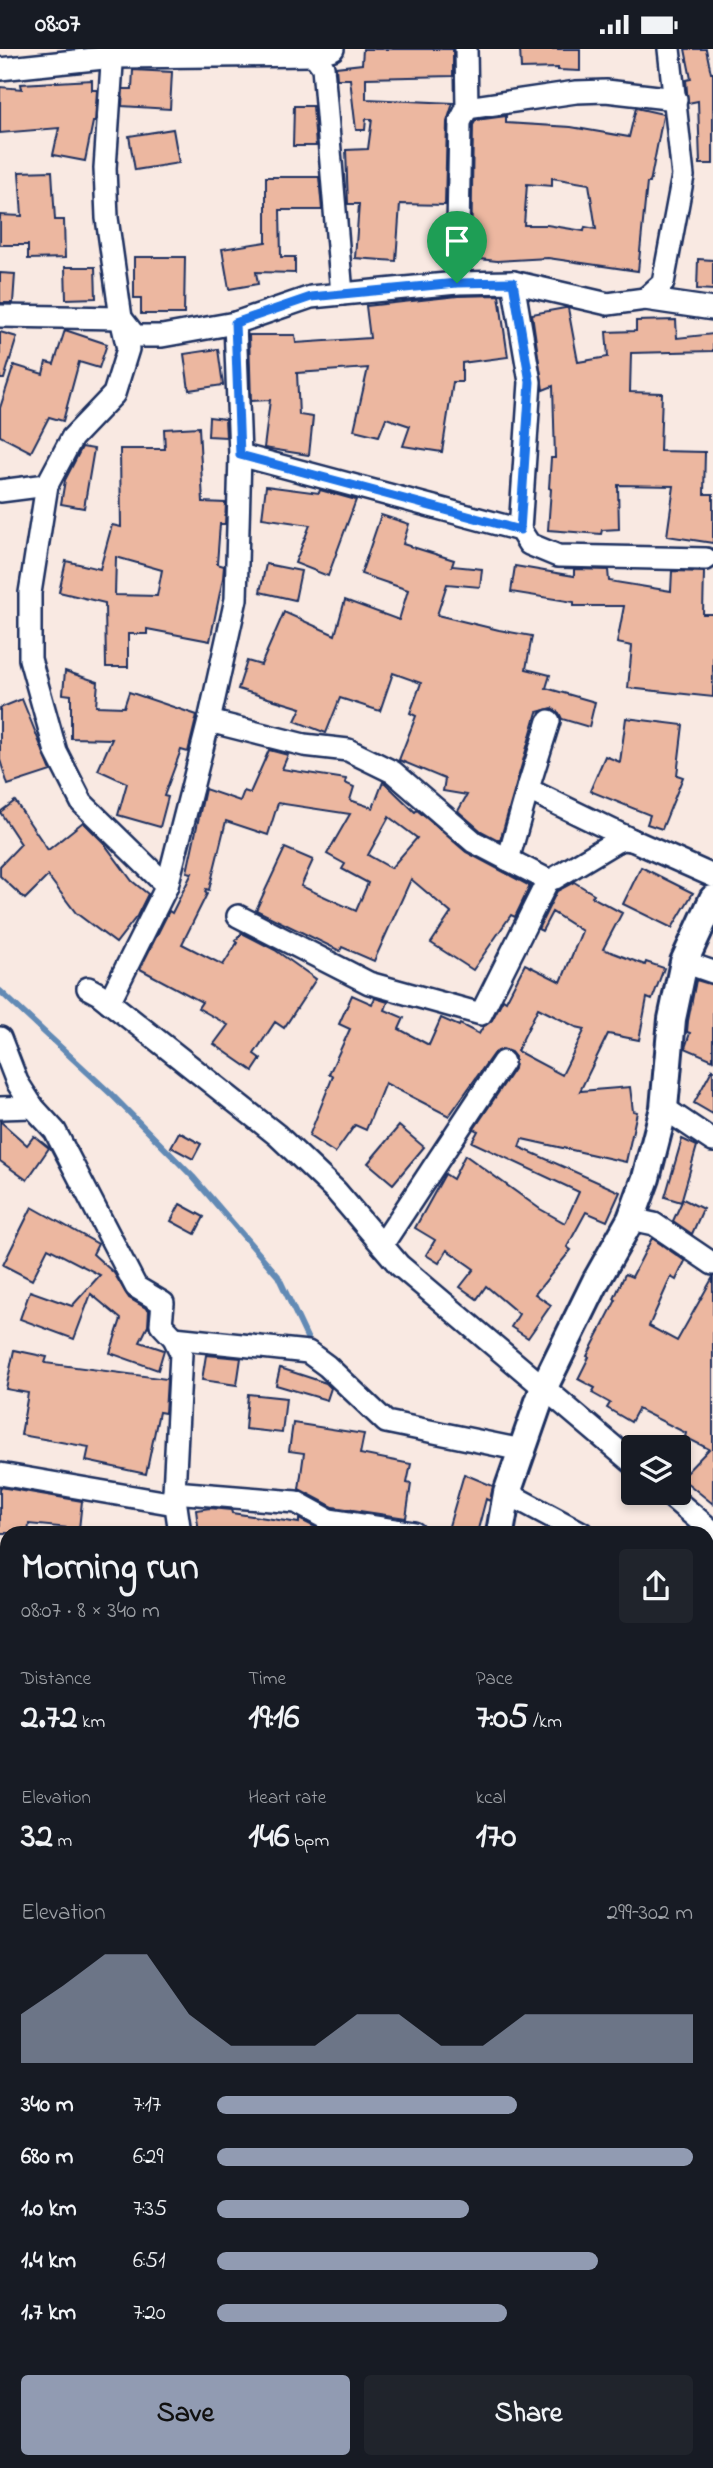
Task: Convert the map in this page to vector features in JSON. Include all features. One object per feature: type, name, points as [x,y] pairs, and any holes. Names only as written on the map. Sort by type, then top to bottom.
[{"type":"street","points":[[457,283],[460,122],[467,108],[466,49]]},
{"type":"street","points":[[645,299],[663,283],[683,176],[669,49]]},
{"type":"street","points":[[0,69],[113,53],[323,52],[342,294]]},
{"type":"street","points":[[113,53],[105,168],[107,218],[128,349],[114,394],[72,437],[47,485],[30,593],[30,659],[56,752],[82,803],[167,886]]},
{"type":"street","points":[[467,108],[576,92],[607,91],[676,99]]},
{"type":"street","points":[[121,318],[135,336],[149,337],[235,323],[311,297],[457,283],[513,282],[608,304],[645,299],[713,309]]},
{"type":"street","points":[[513,282],[530,382],[520,530],[529,544],[558,556],[706,559]]},
{"type":"street","points":[[0,316],[121,318]]},
{"type":"street","points":[[109,1002],[167,886],[209,721],[236,599],[240,455],[235,323]]},
{"type":"street","points":[[240,455],[520,530]]},
{"type":"street","points":[[0,491],[47,485]]},
{"type":"street","points":[[209,721],[304,745],[348,750],[393,772],[474,842],[548,880],[555,879],[615,842],[632,840]]},
{"type":"street","points":[[508,860],[549,721]]},
{"type":"street","points":[[529,785],[531,791],[713,876]]},
{"type":"street","points":[[238,916],[369,983],[481,1014],[548,880]]},
{"type":"street","points":[[501,1526],[506,1493],[544,1387],[596,1281],[631,1219],[646,1178],[664,1108],[672,1019],[684,962],[713,899]]},
{"type":"street","points":[[684,962],[713,972]]},
{"type":"street","points":[[88,988],[277,1135],[337,1191],[399,1265],[621,1453]]},
{"type":"street","points":[[7,1034],[17,1082],[33,1107],[55,1131],[136,1287],[163,1303],[161,1324],[174,1338],[181,1353],[175,1498],[179,1526]]},
{"type":"street","points":[[382,1245],[503,1062]]},
{"type":"street","points":[[0,1108],[33,1107]]},
{"type":"street","points":[[664,1108],[713,1141]]},
{"type":"street","points":[[631,1219],[654,1224],[713,1264]]},
{"type":"street","points":[[174,1338],[307,1352],[327,1366],[386,1422],[522,1450]]},
{"type":"street","points":[[0,1474],[175,1498],[296,1502],[329,1520],[368,1526]]},
{"type":"street","points":[[506,1493],[569,1526]]},
{"type":"street","points":[[681,1505],[706,1526]]},
{"type":"building","points":[[363,49],[453,49],[453,76],[366,78],[366,99],[453,103],[447,122],[445,205],[400,204],[396,261],[355,258],[359,204],[348,204],[346,150],[368,149],[372,119],[366,119],[365,130],[356,130],[350,79],[337,79],[336,67],[362,64]]},
{"type":"building","points":[[520,49],[580,49],[580,71],[558,68],[521,69]]},
{"type":"building","points":[[685,49],[706,49],[713,73],[713,164],[700,164],[698,101],[688,103],[686,80],[691,79]]},
{"type":"building","points":[[133,70],[172,72],[170,109],[122,106],[123,89],[132,89]]},
{"type":"building","points":[[92,80],[92,90],[97,90],[95,122],[85,161],[53,155],[59,128],[0,133],[0,87],[22,89],[21,84]]},
{"type":"building","points":[[294,106],[313,106],[316,146],[293,146]]},
{"type":"building","points":[[636,108],[663,114],[650,183],[647,183],[638,271],[548,258],[497,261],[471,258],[473,125],[476,120],[506,116],[506,123],[571,127],[629,137]],"holes":[[[552,178],[589,184],[596,229],[585,227],[584,231],[547,225],[524,225],[527,184],[552,186]]]},
{"type":"building","points":[[173,129],[179,163],[135,170],[129,136]]},
{"type":"building","points":[[52,171],[55,220],[64,220],[65,258],[28,259],[28,245],[0,245],[0,215],[22,216],[19,172]]},
{"type":"building","points":[[266,177],[319,177],[322,210],[280,210],[281,257],[295,257],[295,273],[256,272],[258,284],[229,289],[222,249],[266,242]]},
{"type":"building","points":[[134,257],[185,257],[184,314],[141,314],[141,298],[134,298]]},
{"type":"building","points":[[698,259],[713,260],[713,290],[697,289]]},
{"type":"building","points":[[65,267],[95,267],[96,298],[66,299]]},
{"type":"building","points":[[0,273],[15,274],[13,303],[0,303]]},
{"type":"building","points":[[499,295],[508,357],[462,363],[462,382],[453,382],[442,452],[403,446],[410,426],[386,418],[379,436],[354,430],[368,368],[297,373],[299,415],[313,417],[309,455],[264,448],[270,400],[251,401],[249,335],[295,335],[296,343],[370,338],[366,306],[458,296]]},
{"type":"building","points":[[568,308],[578,362],[608,357],[606,332],[636,331],[636,321],[676,320],[677,338],[713,334],[713,351],[631,353],[630,392],[662,393],[660,451],[705,452],[704,494],[713,494],[713,543],[667,536],[674,486],[618,485],[619,529],[602,530],[601,534],[548,530],[551,458],[555,458],[553,386],[543,390],[532,314]]},
{"type":"building","points":[[65,330],[107,344],[99,368],[79,362],[63,421],[49,417],[31,452],[0,436],[0,408],[14,365],[43,374],[46,362],[54,364]]},
{"type":"building","points":[[0,332],[17,337],[4,379],[0,379]]},
{"type":"building","points":[[218,349],[223,385],[189,390],[184,354]]},
{"type":"building","points":[[209,417],[225,419],[226,437],[208,436]]},
{"type":"building","points":[[199,427],[203,502],[226,503],[225,524],[220,524],[217,564],[224,566],[223,578],[210,641],[147,629],[147,634],[128,634],[128,667],[106,667],[105,603],[59,592],[66,561],[100,569],[112,525],[121,527],[120,449],[165,449],[164,429]],"holes":[[[116,557],[162,570],[157,596],[115,595]]]},
{"type":"building","points":[[82,447],[94,449],[84,508],[61,504],[65,480]]},
{"type":"building","points":[[266,486],[319,493],[320,490],[356,500],[328,576],[295,563],[310,525],[262,518]]},
{"type":"building","points":[[381,515],[409,524],[403,544],[454,560],[452,566],[482,569],[480,587],[447,584],[437,615],[532,636],[526,669],[550,675],[546,688],[595,702],[589,727],[562,719],[552,708],[537,712],[500,841],[481,831],[458,811],[467,795],[443,791],[445,779],[399,760],[416,716],[410,713],[421,683],[393,673],[380,711],[340,698],[326,733],[295,721],[301,708],[238,689],[247,661],[261,665],[284,612],[335,635],[345,600],[399,620],[408,590],[361,574]]},
{"type":"building","points":[[266,564],[301,571],[295,600],[260,592]]},
{"type":"building","points":[[515,566],[574,576],[574,569],[608,570],[609,581],[671,591],[672,571],[704,572],[703,614],[713,614],[713,697],[628,688],[632,646],[617,643],[624,606],[574,606],[574,602],[511,592]]},
{"type":"building","points":[[65,671],[98,682],[96,706],[124,707],[129,692],[197,715],[188,752],[181,750],[164,796],[168,797],[160,827],[118,815],[127,783],[98,770],[112,739],[71,738],[71,695],[63,694]]},
{"type":"building","points":[[22,699],[51,771],[8,785],[0,760],[0,708]]},
{"type":"building","points":[[626,718],[683,725],[677,775],[683,777],[662,829],[647,824],[650,815],[590,791],[605,756],[620,762]]},
{"type":"building","points":[[269,750],[288,755],[282,769],[346,779],[345,783],[354,787],[350,800],[373,808],[383,782],[415,812],[417,810],[466,852],[530,886],[515,917],[511,915],[473,970],[431,943],[451,913],[411,879],[374,961],[342,947],[340,951],[256,910],[285,848],[313,860],[301,886],[356,911],[368,883],[342,869],[345,864],[327,854],[350,814],[278,803],[268,835],[226,821],[209,890],[206,889],[207,894],[182,944],[223,965],[242,933],[275,950],[316,979],[284,1028],[275,1022],[254,1054],[261,1059],[253,1071],[214,1044],[228,1025],[198,1008],[202,1002],[140,969],[169,911],[172,913],[192,873],[187,872],[205,789],[240,801],[244,791],[250,793]],"holes":[[[389,817],[417,838],[391,868],[368,855]]]},
{"type":"building","points":[[15,801],[48,850],[83,822],[103,842],[132,881],[148,894],[137,916],[116,943],[76,913],[48,876],[25,899],[0,876],[0,866],[21,844],[0,812]]},
{"type":"building","points":[[641,867],[693,893],[672,928],[623,904]]},
{"type":"building","points":[[574,882],[594,894],[592,897],[622,913],[603,949],[645,965],[646,962],[664,968],[652,1000],[647,998],[639,1040],[608,1034],[580,1091],[630,1087],[633,1111],[637,1112],[626,1162],[522,1139],[519,1147],[620,1192],[607,1221],[586,1212],[567,1247],[571,1250],[535,1294],[551,1305],[528,1338],[511,1327],[519,1314],[486,1286],[477,1299],[460,1287],[474,1269],[447,1250],[439,1263],[426,1255],[435,1240],[415,1228],[445,1174],[453,1179],[465,1155],[540,1209],[565,1223],[579,1192],[472,1142],[478,1131],[474,1129],[514,1069],[515,1057],[511,1052],[503,1049],[493,1054],[449,1116],[385,1083],[366,1130],[355,1125],[335,1153],[309,1136],[333,1076],[329,1074],[350,1029],[339,1024],[352,995],[372,1004],[375,998],[388,1002],[385,1010],[404,1018],[399,1029],[429,1045],[441,1018],[479,1034],[492,1020],[503,999],[506,1001],[525,964],[561,982],[582,931],[552,912],[542,931],[538,929],[557,891]],"holes":[[[538,1008],[585,1029],[562,1075],[517,1051]]]},
{"type":"building","points":[[696,980],[713,985],[713,1060],[685,1048],[690,1033],[687,1032],[688,1021]]},
{"type":"building","points":[[713,1068],[713,1114],[694,1103]]},
{"type":"building","points":[[0,1121],[27,1145],[34,1136],[49,1148],[27,1180],[0,1161]]},
{"type":"building","points":[[399,1126],[424,1147],[393,1184],[368,1163]]},
{"type":"building","points":[[179,1132],[201,1144],[193,1159],[171,1147]]},
{"type":"building","points":[[682,1139],[697,1146],[681,1202],[665,1197]]},
{"type":"building","points":[[683,1199],[703,1209],[692,1234],[673,1221]]},
{"type":"building","points":[[180,1204],[204,1217],[195,1234],[171,1221]]},
{"type":"building","points":[[32,1207],[98,1244],[93,1254],[114,1273],[129,1298],[149,1310],[148,1326],[140,1342],[164,1350],[158,1370],[110,1353],[121,1319],[91,1294],[74,1339],[20,1319],[30,1291],[72,1306],[100,1275],[48,1248],[32,1280],[3,1265]]},
{"type":"building","points":[[652,1238],[685,1261],[676,1280],[671,1277],[649,1326],[677,1341],[713,1277],[713,1504],[691,1486],[691,1468],[709,1449],[691,1440],[691,1435],[686,1435],[638,1409],[631,1422],[607,1408],[610,1403],[592,1393],[595,1388],[578,1379],[616,1300],[614,1299],[625,1274],[632,1277]]},
{"type":"building","points":[[14,1350],[47,1357],[45,1363],[167,1379],[165,1413],[159,1412],[146,1474],[86,1461],[89,1447],[21,1435],[28,1393],[6,1389]]},
{"type":"building","points":[[206,1355],[241,1358],[237,1385],[202,1380]]},
{"type":"building","points":[[280,1368],[326,1383],[331,1388],[327,1400],[276,1385]]},
{"type":"building","points":[[248,1394],[286,1398],[282,1433],[245,1429]]},
{"type":"building","points":[[293,1423],[364,1434],[360,1454],[411,1464],[407,1483],[411,1484],[406,1518],[333,1507],[299,1489],[304,1453],[289,1451]]},
{"type":"building","points":[[464,1474],[493,1486],[490,1501],[486,1499],[479,1526],[449,1526]]},
{"type":"building","points":[[0,1487],[82,1501],[79,1526],[0,1526]]},
{"type":"building","points":[[196,1510],[231,1510],[232,1513],[299,1523],[299,1519],[313,1526],[198,1526]]},
{"type":"waterway","points":[[0,991],[111,1094],[193,1177],[278,1276],[312,1348]]},
{"type":"route","points":[[513,282],[530,382],[520,530],[240,455],[235,323],[311,297],[457,283],[513,282]]}]
